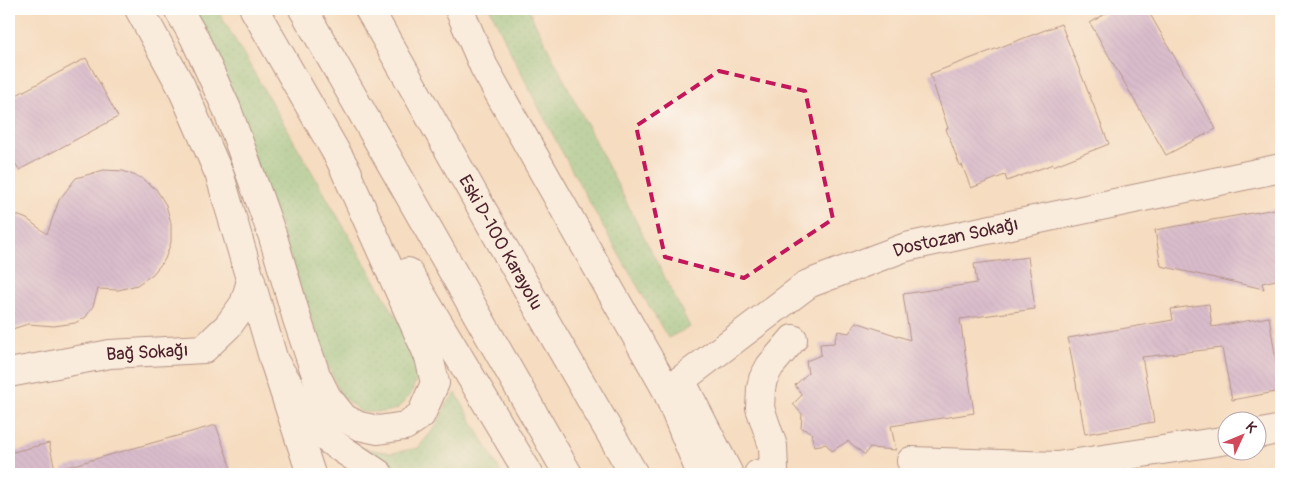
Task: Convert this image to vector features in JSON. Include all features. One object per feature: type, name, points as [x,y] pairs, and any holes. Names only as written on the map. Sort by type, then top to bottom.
[{"type":"main road","points":[[140,9],[181,86],[220,176],[274,361],[312,474]]},
{"type":"main road","points":[[178,9],[194,37],[227,109],[273,237],[297,320],[313,366],[327,397],[344,418],[359,426],[378,430],[405,426],[421,415],[435,383],[430,357],[339,158]]},
{"type":"main road","points":[[254,9],[339,158],[529,474]]},
{"type":"main road","points":[[303,9],[568,474]]},
{"type":"main road","name":"Eski D-100 Karayolu","points":[[369,9],[634,474]]},
{"type":"main road","points":[[459,9],[484,66],[674,385],[730,474]]},
{"type":"main road","name":"Dostozan Sokağı","points":[[674,385],[808,284],[906,247],[1281,168]]},
{"type":"main road","name":"Bağ Sokağı","points":[[9,374],[110,354],[204,349],[228,326],[244,304],[251,281]]},
{"type":"main road","points":[[758,474],[774,470],[773,446],[760,408],[763,379],[770,366],[793,339]]},
{"type":"main road","points":[[274,361],[300,402],[327,439],[379,474]]},
{"type":"main road","points":[[674,385],[701,474]]},
{"type":"main road","points":[[1268,432],[1281,429]]},
{"type":"main road","points":[[922,474],[911,461],[1057,466],[1218,442]]},
{"type":"highlighted area","points":[[719,71],[805,91],[833,219],[744,278],[665,257],[636,126]]},
{"type":"green space","points":[[193,9],[217,9],[419,356],[418,376],[410,396],[397,409],[384,412],[361,412],[342,397],[327,364],[278,222],[206,30]]},
{"type":"green space","points":[[490,9],[528,9],[690,327],[668,338],[575,176],[531,93]]},
{"type":"green space","points":[[456,393],[502,474],[407,474],[349,446],[391,453],[418,448],[437,425],[447,403]]},
{"type":"building","points":[[1113,9],[1147,9],[1216,129],[1166,155],[1090,23]]},
{"type":"building","points":[[1061,24],[1109,144],[1053,166],[1053,164],[1007,181],[1005,175],[971,188],[962,165],[960,166],[946,129],[948,128],[930,74]]},
{"type":"building","points":[[86,58],[118,117],[19,170],[9,152],[9,99]]},
{"type":"building","points":[[104,170],[123,171],[141,178],[156,189],[166,205],[171,223],[171,242],[165,259],[153,274],[137,285],[119,290],[98,289],[93,306],[86,317],[75,323],[54,326],[28,324],[9,330],[9,212],[27,219],[47,234],[59,200],[76,178]]},
{"type":"building","points":[[1281,208],[1281,279],[1262,283],[1264,289],[1161,266],[1155,230]]},
{"type":"building","points":[[1028,257],[1035,309],[960,319],[974,413],[891,426],[896,450],[869,448],[865,455],[848,441],[832,451],[826,444],[814,446],[811,432],[801,428],[802,414],[793,404],[802,395],[795,385],[808,373],[806,361],[821,355],[820,344],[834,343],[838,331],[849,333],[856,322],[910,340],[903,294],[977,283],[974,264]]},
{"type":"building","points":[[1209,304],[1212,327],[1269,317],[1281,391],[1232,400],[1222,348],[1142,357],[1154,422],[1085,434],[1068,338],[1173,320],[1171,309]]},
{"type":"building","points":[[216,425],[233,474],[64,474],[63,468]]},
{"type":"building","points":[[49,443],[56,474],[9,474],[9,453]]}]
